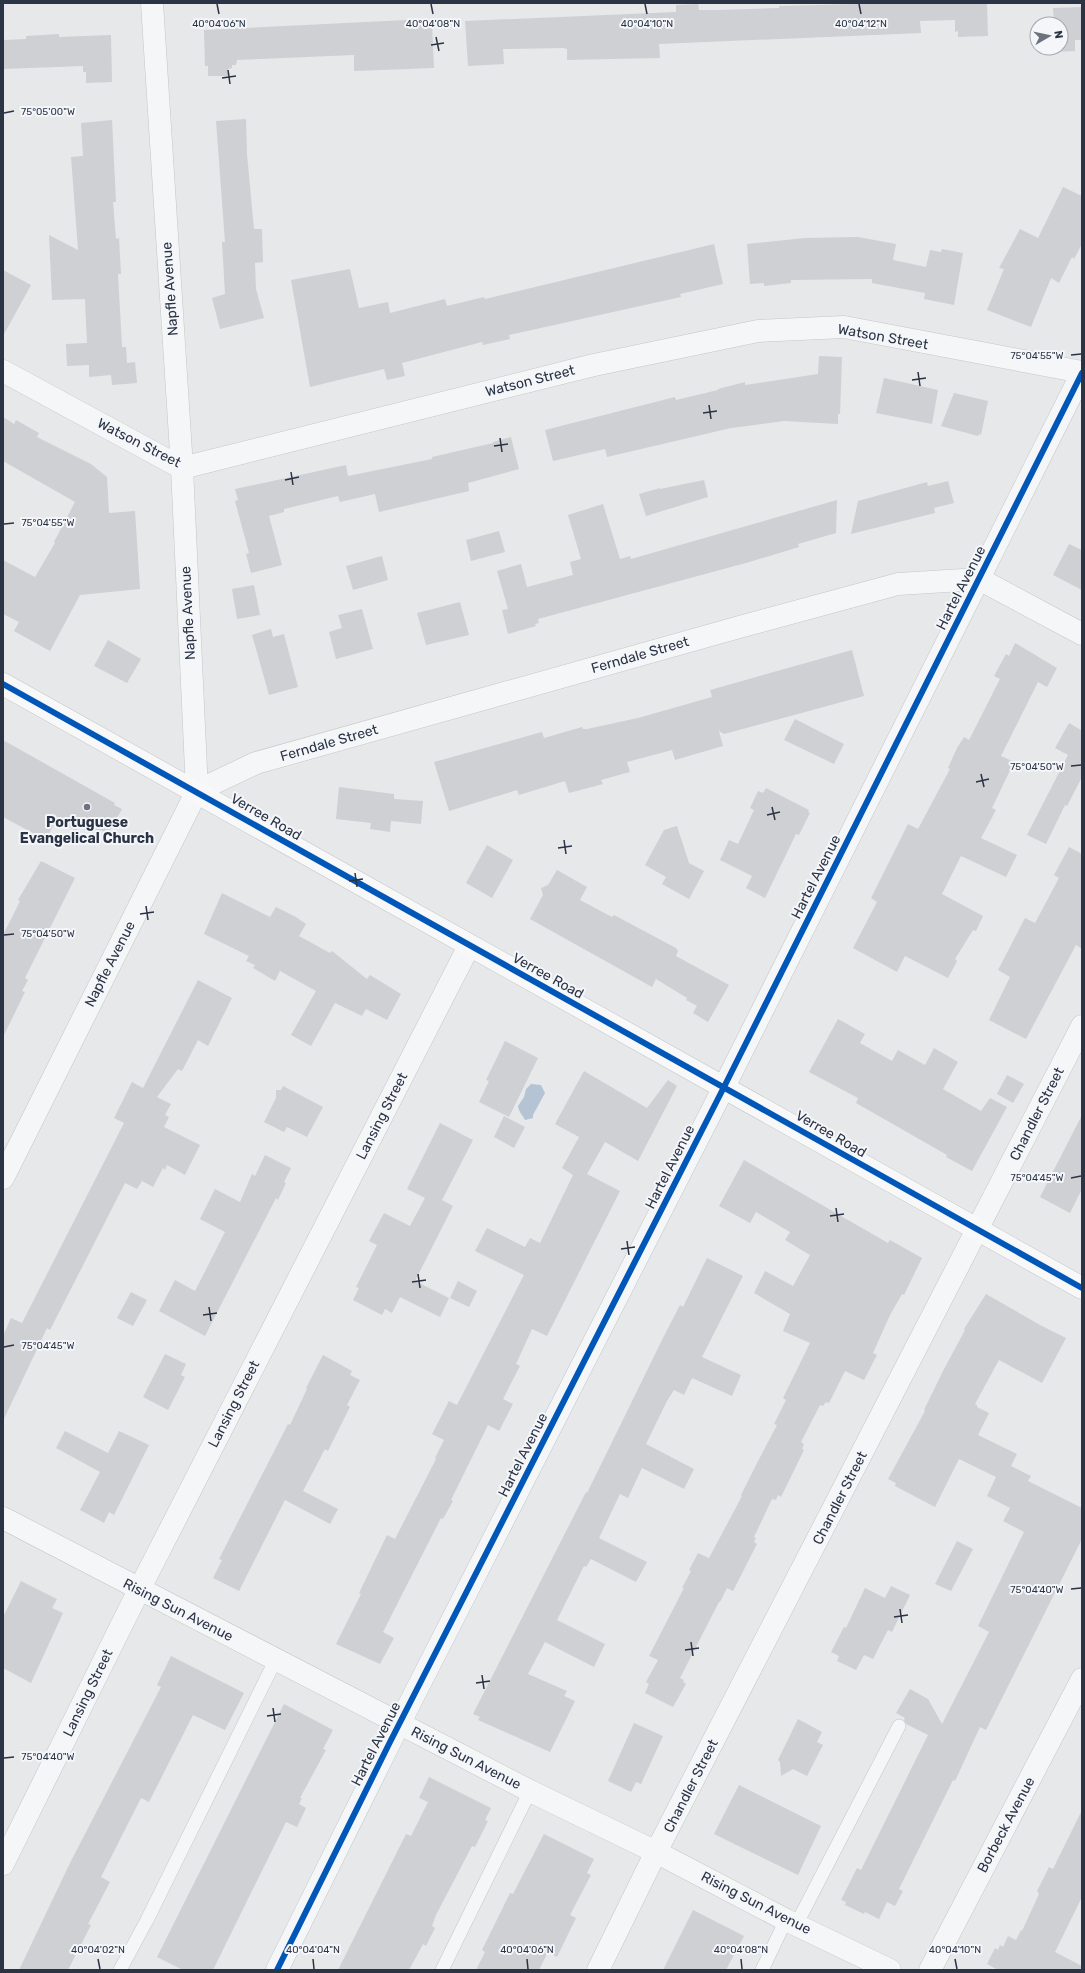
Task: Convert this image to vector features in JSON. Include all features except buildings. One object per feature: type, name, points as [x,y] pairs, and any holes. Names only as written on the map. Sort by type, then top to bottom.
[{"type":"main road","name":"Verree Road","points":[[3,684],[197,791],[469,946],[1082,1288]]},
{"type":"street","name":"Napfle Avenue","points":[[3,1178],[197,791],[182,468],[152,3]]},
{"type":"street","name":"Watson Street","points":[[3,371],[182,468],[594,365],[758,331],[844,327],[1082,373]]},
{"type":"street","name":"Hartel Avenue","points":[[277,1970],[399,1724],[724,1087],[1082,373]]},
{"type":"street","points":[[979,579],[1082,634]]},
{"type":"street","name":"Ferndale Street","points":[[197,791],[256,763],[750,624],[898,584],[979,579]]},
{"type":"street","name":"Lansing Street","points":[[3,1864],[139,1590],[469,946]]},
{"type":"street","name":"Chandler Street","points":[[598,1970],[656,1852],[978,1231],[1082,1026]]},
{"type":"street","name":"Rising Sun Avenue","points":[[3,1518],[139,1590],[276,1659],[530,1791],[656,1852],[791,1923],[890,1970]]},
{"type":"street","name":"Borbeck Avenue","points":[[930,1970],[1082,1679]]},
{"type":"lane","points":[[120,1970],[147,1920],[276,1659]]},
{"type":"lane","points":[[762,1970],[791,1923],[899,1726]]},
{"type":"lane","points":[[442,1970],[530,1791]]},
{"type":"water","points":[[531,1084],[541,1085],[545,1093],[533,1115],[533,1118],[525,1120],[518,1106],[524,1097],[526,1089]]},
{"type":"cycle path","points":[[277,1970],[390,1742],[724,1087],[1082,373]]},
{"type":"cycle path","points":[[3,684],[1082,1288]]},
{"type":"place","name":"Portuguese Evangelical Church","points":[[87,807]]}]
